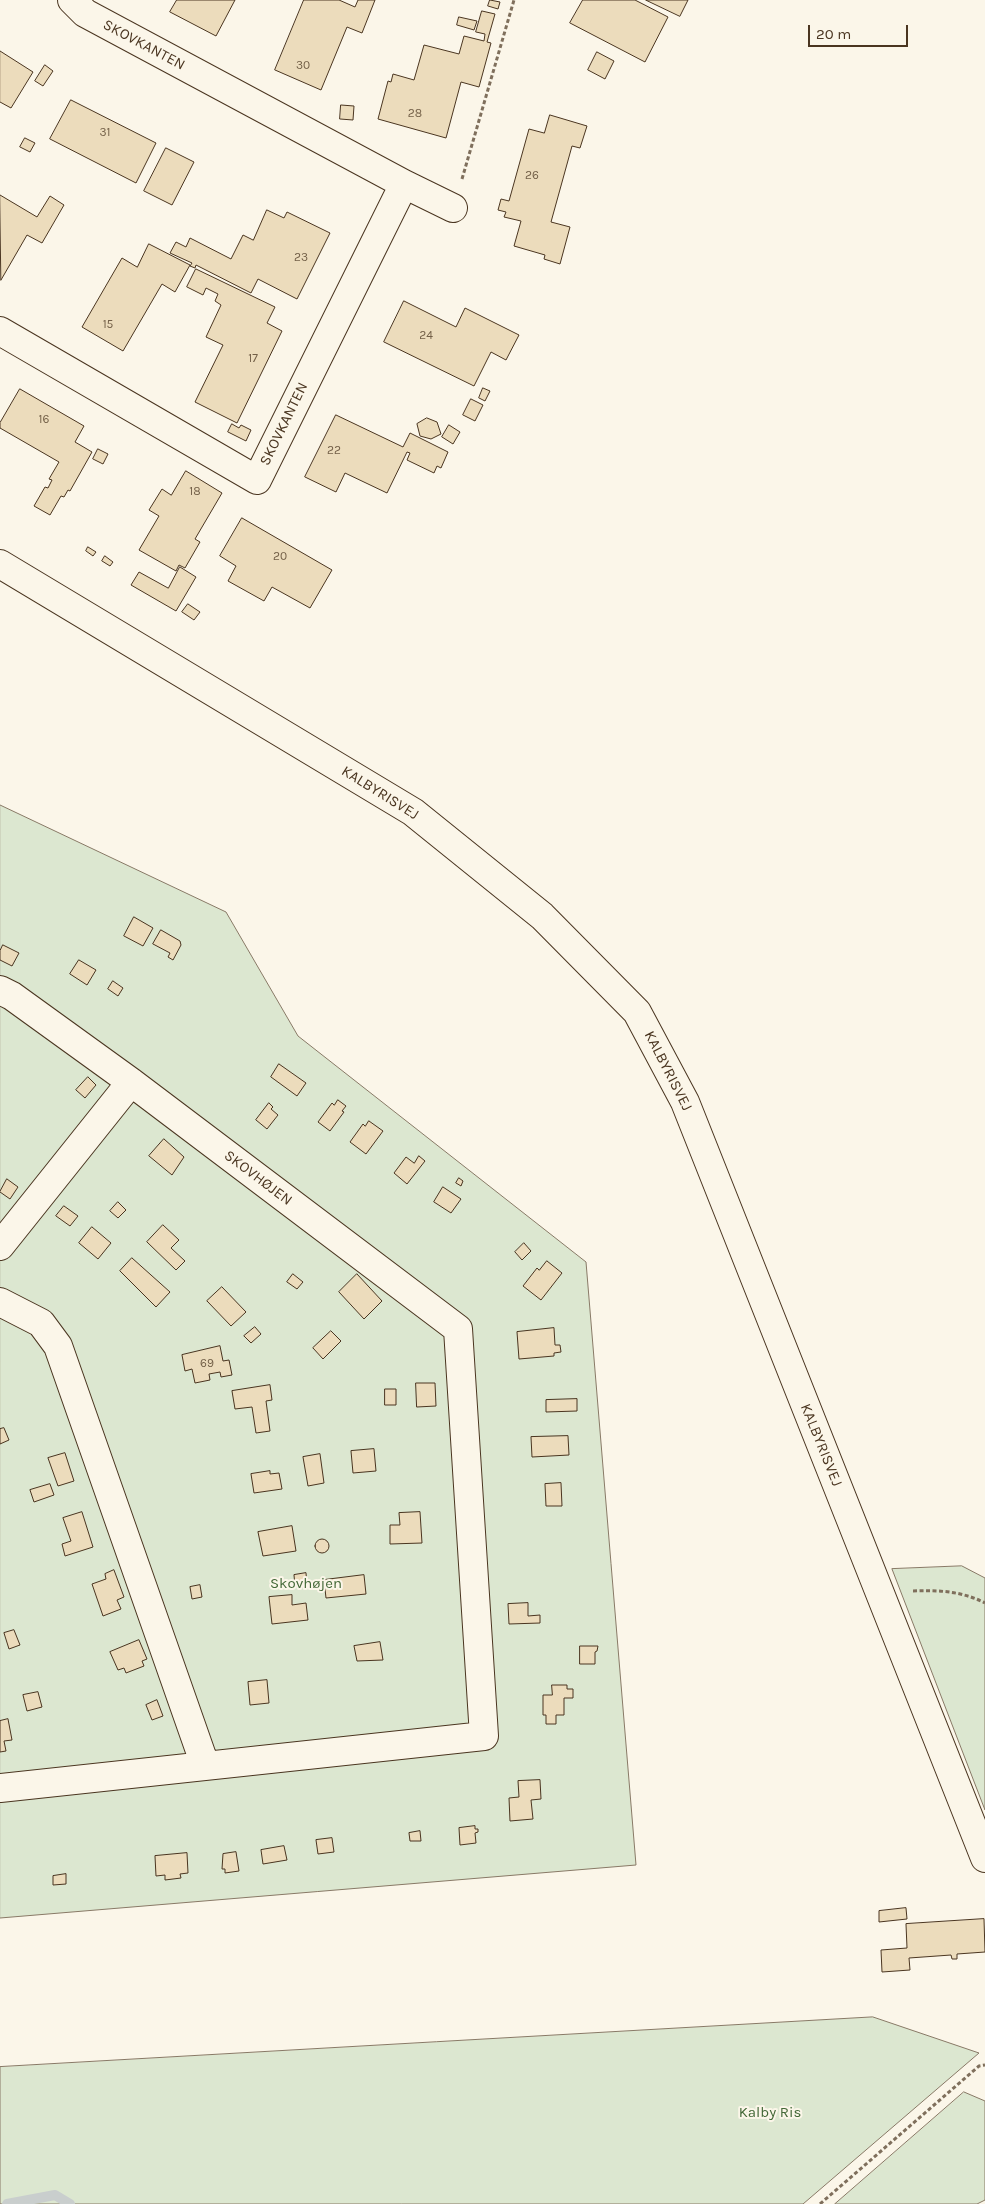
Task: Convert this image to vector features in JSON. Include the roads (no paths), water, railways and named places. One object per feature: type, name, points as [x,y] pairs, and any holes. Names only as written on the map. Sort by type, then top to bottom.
[{"type":"street","name":"SKOVKANTEN","points":[[72,0],[85,13],[404,184],[454,208]]},
{"type":"street","name":"SKOVKANTEN","points":[[0,331],[257,480],[404,184]]},
{"type":"street","name":"KALBYRISVEJ","points":[[0,564],[413,812],[542,916],[637,1012],[686,1102],[985,1858]]},
{"type":"street","name":"SKOVHØJEN","points":[[0,990],[12,996],[131,1082],[458,1329],[484,1736],[0,1788]]},
{"type":"street","points":[[0,1246],[131,1082]]},
{"type":"street","points":[[0,1302],[41,1322],[58,1346],[205,1765]]},
{"type":"waterway","points":[[7,2204],[55,2195],[70,2204]]},
{"type":"park label","name":"Skovhøjen","points":[[306,1584]]},
{"type":"park label","name":"Kalby Ris","points":[[770,2113]]}]
